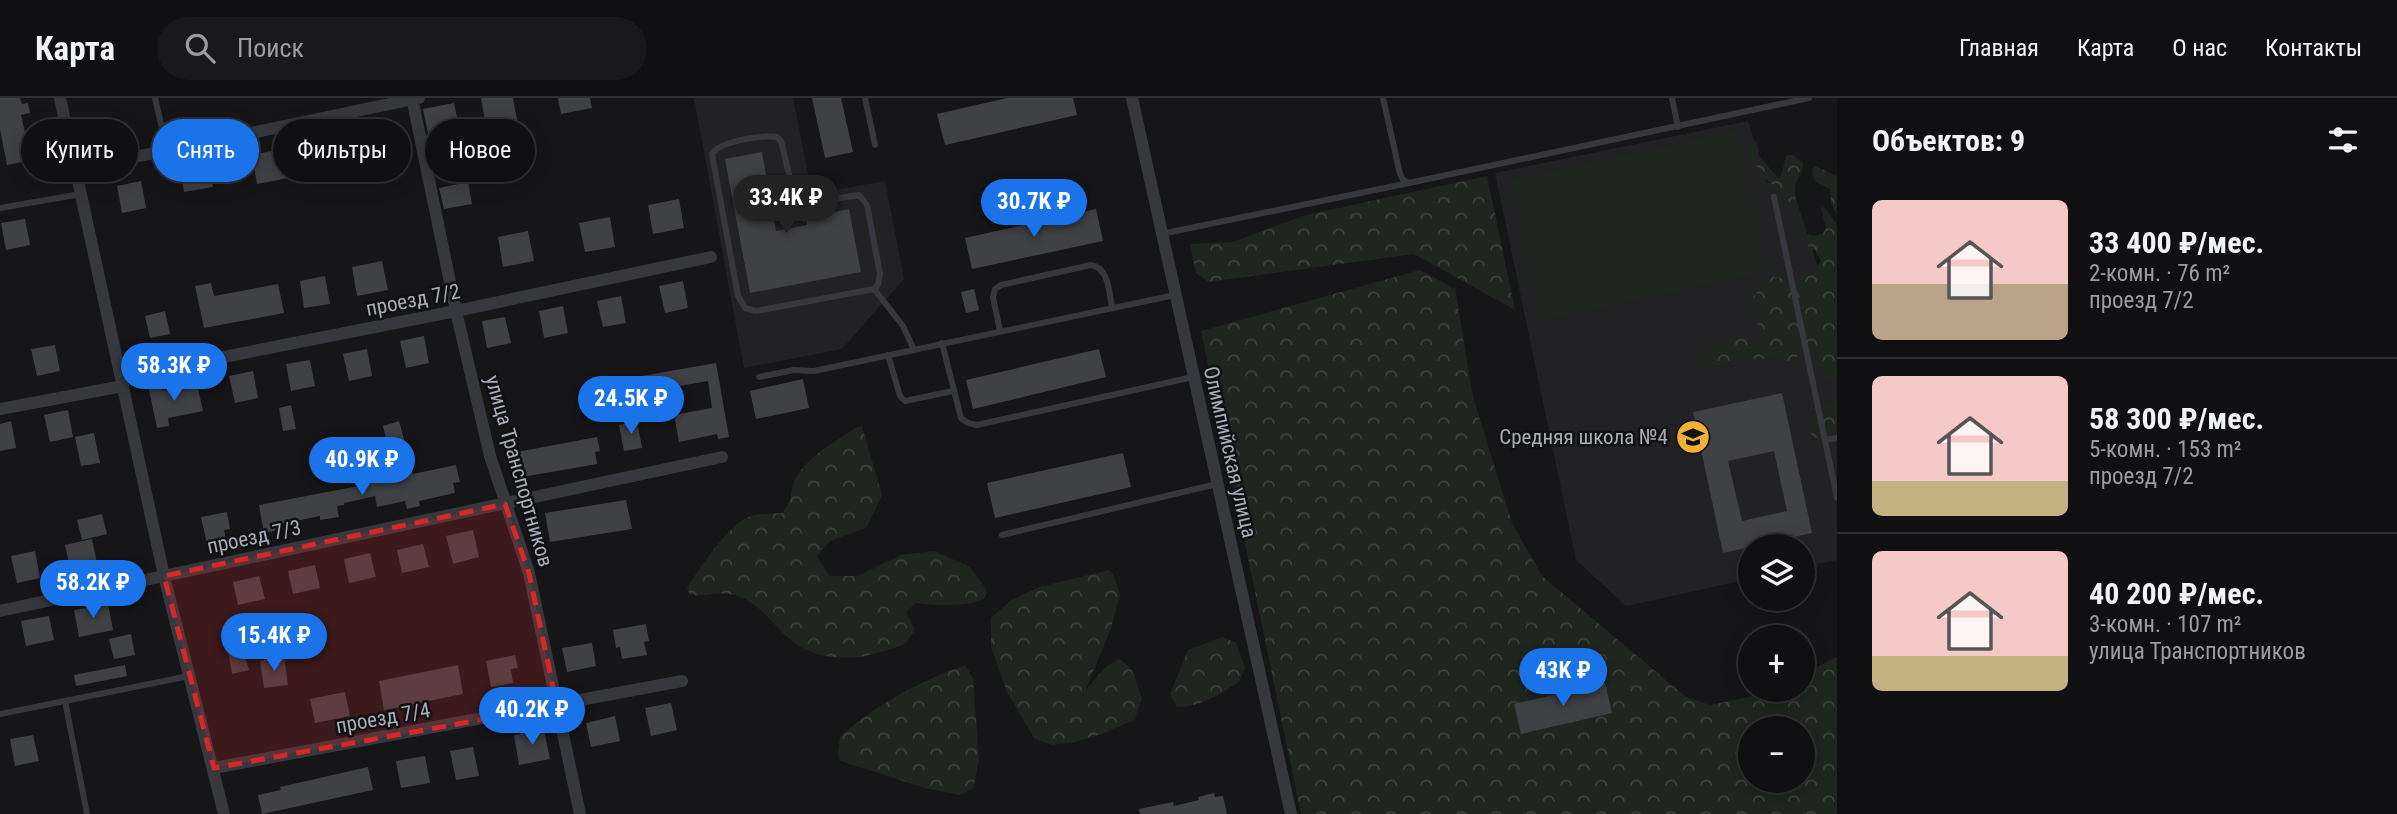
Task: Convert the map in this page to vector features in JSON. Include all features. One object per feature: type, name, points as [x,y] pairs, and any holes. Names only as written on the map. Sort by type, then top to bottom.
[{"type":"street","points":[[60,98],[65,119]]},
{"type":"street","points":[[259,131],[414,98]]},
{"type":"street","name":"улица Транспортников","points":[[414,98],[456,312],[491,456],[529,573],[580,814]]},
{"type":"street","name":"Олимпийская улица","points":[[1132,98],[1291,814]]},
{"type":"street","points":[[80,182],[164,576],[225,814]]},
{"type":"street","name":"проезд 7/2","points":[[0,409],[710,257]]},
{"type":"street","name":"проезд 7/3","points":[[0,611],[722,457]]},
{"type":"street","name":"проезд 7/4","points":[[214,768],[682,681]]},
{"type":"lane","points":[[155,98],[160,119]]},
{"type":"lane","points":[[865,98],[875,145]]},
{"type":"lane","points":[[1383,98],[1400,174],[1403,180],[1409,183]]},
{"type":"lane","points":[[1672,98],[1678,127]]},
{"type":"lane","points":[[1161,234],[1810,98]]},
{"type":"lane","points":[[777,137],[794,200],[807,203],[859,195],[867,205],[880,274],[878,285],[874,289],[757,312],[745,308],[738,296],[712,154],[714,150],[726,143],[777,137]]},
{"type":"lane","points":[[0,208],[82,194]]},
{"type":"lane","points":[[1774,197],[1837,498]]},
{"type":"lane","points":[[1000,331],[993,298],[995,289],[1001,285],[1091,264],[1104,272],[1112,307]]},
{"type":"lane","points":[[874,289],[903,326],[914,350]]},
{"type":"lane","points":[[759,377],[794,370],[814,371],[1175,295]]},
{"type":"lane","points":[[942,344],[961,418],[977,425],[1194,377]]},
{"type":"lane","points":[[888,355],[900,396],[905,401],[953,391]]},
{"type":"lane","points":[[1825,440],[1837,438]]},
{"type":"lane","points":[[1002,535],[1217,485]]},
{"type":"lane","points":[[0,714],[189,676]]},
{"type":"lane","points":[[65,701],[87,814]]},
{"type":"highlighted area","points":[[505,504],[529,573],[557,706],[214,768],[164,576]]},
{"type":"shaded area","points":[[694,98],[793,98],[809,179],[818,193],[885,181],[904,279],[842,349],[744,368]]},
{"type":"shaded area","name":"Средняя школа №4","points":[[1748,121],[1767,183],[1790,180],[1837,327],[1837,560],[1815,565],[1815,534],[1738,534],[1738,582],[1626,606],[1576,560],[1495,173]]},
{"type":"green space","points":[[1735,131],[1766,272],[1541,321],[1511,180]]},
{"type":"green space","points":[[1753,140],[1757,143],[1759,156],[1778,178],[1787,155],[1793,155],[1803,163],[1795,185],[1795,194],[1807,234],[1823,234],[1826,228],[1821,208],[1824,207],[1837,224],[1837,386],[1835,380],[1824,377],[1810,352],[1799,353],[1794,363],[1786,361],[1781,353],[1763,359],[1744,358],[1698,371],[1696,366],[1705,351],[1723,339],[1747,333],[1750,345],[1759,345],[1753,297],[1757,293],[1756,286],[1773,277],[1790,282],[1811,271],[1821,261],[1815,250],[1811,250],[1803,239],[1786,194],[1769,182],[1747,158],[1747,145]]},
{"type":"green space","points":[[1815,166],[1837,176],[1837,215],[1831,203],[1830,189],[1819,184],[1813,177],[1812,169]]},
{"type":"green space","points":[[1487,176],[1515,310],[1414,254],[1208,282],[1196,273],[1190,244],[1233,242],[1306,215]]},
{"type":"green space","points":[[1420,270],[1455,289],[1473,397],[1512,523],[1542,576],[1686,697],[1710,705],[1738,699],[1738,702],[1815,702],[1815,668],[1837,657],[1837,814],[1301,814],[1201,331]]},
{"type":"green space","points":[[1837,398],[1837,427],[1815,438],[1811,434],[1809,421],[1813,414]]},
{"type":"green space","points":[[862,426],[882,495],[867,527],[830,541],[817,556],[829,576],[858,576],[901,555],[934,551],[970,567],[984,586],[987,593],[984,599],[958,605],[916,603],[906,612],[915,630],[904,644],[867,656],[843,658],[818,654],[796,644],[758,608],[743,598],[722,594],[690,595],[687,588],[720,541],[736,525],[748,517],[782,513],[789,502],[794,483],[807,463],[831,444]]},
{"type":"green space","points":[[1109,570],[1120,595],[1111,628],[1085,691],[1104,669],[1120,659],[1132,670],[1142,699],[1134,720],[1102,734],[1052,745],[1034,738],[1007,692],[991,647],[991,618],[1011,600],[1040,587]]},
{"type":"green space","points":[[1223,637],[1236,643],[1245,667],[1239,682],[1202,702],[1177,707],[1170,694],[1188,650]]},
{"type":"green space","points":[[965,665],[973,678],[979,761],[973,789],[959,795],[925,788],[841,761],[838,754],[840,737],[853,725],[899,695]]},
{"type":"building","points":[[0,98],[20,98],[22,104],[28,103],[30,113],[21,115],[21,162],[7,165],[0,129]]},
{"type":"building","points":[[481,98],[513,98],[517,119],[485,119]]},
{"type":"building","points":[[558,98],[590,98],[592,108],[561,114]]},
{"type":"building","points":[[812,98],[841,98],[853,152],[825,158]]},
{"type":"building","points":[[1007,98],[1073,98],[1077,115],[945,145],[937,114]]},
{"type":"building","points":[[454,103],[457,119],[425,119],[423,109]]},
{"type":"building","points":[[273,151],[273,181],[257,184],[259,154]]},
{"type":"building","points":[[762,152],[776,231],[807,225],[806,218],[849,209],[861,272],[750,293],[725,159]]},
{"type":"building","points":[[141,181],[146,208],[122,213],[117,186]]},
{"type":"building","points":[[182,182],[212,182],[213,187],[184,192]]},
{"type":"building","points":[[468,182],[472,204],[444,209],[439,188]]},
{"type":"building","points":[[679,199],[684,228],[653,234],[648,205]]},
{"type":"building","points":[[1096,209],[1103,241],[972,269],[965,238]]},
{"type":"building","points":[[610,217],[615,247],[585,252],[579,223]]},
{"type":"building","points":[[25,219],[30,245],[6,250],[1,223]]},
{"type":"building","points":[[528,231],[534,261],[503,267],[498,237]]},
{"type":"building","points":[[382,261],[388,290],[357,296],[352,267]]},
{"type":"building","points":[[325,276],[330,304],[304,308],[300,281]]},
{"type":"building","points":[[683,281],[688,308],[665,313],[659,286]]},
{"type":"building","points":[[211,283],[214,296],[278,284],[284,313],[204,328],[195,286]]},
{"type":"building","points":[[974,289],[979,310],[966,313],[961,292]]},
{"type":"building","points":[[621,296],[626,323],[603,327],[597,301]]},
{"type":"building","points":[[563,306],[568,333],[544,338],[539,311]]},
{"type":"building","points":[[165,311],[170,334],[150,338],[145,316]]},
{"type":"building","points":[[505,317],[511,343],[487,348],[482,321]]},
{"type":"building","points":[[424,336],[429,363],[406,368],[400,341]]},
{"type":"building","points":[[55,345],[60,371],[37,376],[31,349]]},
{"type":"building","points":[[367,349],[372,376],[349,381],[343,354]]},
{"type":"building","points":[[1099,349],[1106,377],[973,409],[966,380]]},
{"type":"building","points":[[310,360],[315,386],[291,391],[286,364]]},
{"type":"building","points":[[716,363],[729,437],[718,439],[717,434],[679,442],[674,415],[712,408],[708,381],[622,396],[619,380]]},
{"type":"building","points":[[253,371],[258,398],[235,403],[229,376]]},
{"type":"building","points":[[803,379],[809,408],[756,419],[750,391]]},
{"type":"building","points":[[160,382],[162,391],[197,384],[203,411],[168,418],[169,426],[157,428],[148,385]]},
{"type":"building","points":[[1782,393],[1812,533],[1738,534],[1738,550],[1723,553],[1693,412]],"holes":[[[1774,451],[1787,511],[1742,521],[1728,461]]]},
{"type":"building","points":[[291,405],[296,429],[283,431],[279,408]]},
{"type":"building","points":[[68,410],[73,437],[50,442],[44,415]]},
{"type":"building","points":[[11,421],[16,448],[0,451],[0,424]]},
{"type":"building","points":[[399,421],[405,443],[388,447],[383,426]]},
{"type":"building","points":[[637,421],[642,448],[624,451],[619,425]]},
{"type":"building","points":[[94,433],[100,463],[81,466],[75,437]]},
{"type":"building","points":[[597,437],[600,451],[595,452],[597,464],[522,477],[517,452]]},
{"type":"building","points":[[1123,453],[1131,487],[995,518],[987,483]]},
{"type":"building","points":[[456,465],[460,482],[453,483],[455,493],[419,501],[420,506],[407,509],[405,501],[377,507],[375,496],[337,506],[339,517],[320,520],[320,516],[282,524],[283,529],[264,533],[259,505],[400,478],[399,473],[412,470],[413,474]]},
{"type":"building","points":[[626,500],[632,529],[550,542],[545,513]]},
{"type":"building","points":[[227,512],[230,529],[224,530],[226,540],[207,544],[201,517]]},
{"type":"building","points":[[102,514],[107,534],[82,540],[77,520]]},
{"type":"building","points":[[473,530],[479,557],[453,564],[446,536]]},
{"type":"building","points":[[92,539],[97,563],[70,568],[65,545]]},
{"type":"building","points":[[423,544],[429,567],[402,573],[397,550]]},
{"type":"building","points":[[35,551],[40,578],[17,583],[11,556]]},
{"type":"building","points":[[370,553],[376,577],[349,583],[344,559]]},
{"type":"building","points":[[315,565],[320,588],[293,594],[288,571]]},
{"type":"building","points":[[259,576],[265,599],[238,605],[233,582]]},
{"type":"building","points":[[108,604],[113,630],[79,637],[74,610]]},
{"type":"building","points":[[49,616],[54,640],[26,646],[21,621]]},
{"type":"building","points":[[646,624],[649,641],[644,642],[647,655],[622,659],[620,647],[616,648],[613,630]]},
{"type":"building","points":[[131,634],[135,655],[114,659],[109,639]]},
{"type":"building","points":[[592,643],[596,666],[567,672],[562,648]]},
{"type":"building","points":[[242,648],[249,670],[232,674],[228,651]]},
{"type":"building","points":[[515,655],[518,668],[511,669],[513,683],[491,687],[486,661]]},
{"type":"building","points":[[284,657],[288,685],[264,688],[260,661]]},
{"type":"building","points":[[125,665],[127,676],[76,686],[74,675]]},
{"type":"building","points":[[458,665],[463,694],[384,710],[379,681]]},
{"type":"building","points":[[1605,683],[1612,713],[1521,734],[1514,704]]},
{"type":"building","points":[[345,692],[350,716],[315,723],[310,699]]},
{"type":"building","points":[[671,703],[677,730],[651,736],[645,708]]},
{"type":"building","points":[[615,716],[620,741],[591,747],[586,723]]},
{"type":"building","points":[[544,730],[550,759],[519,765],[514,735]]},
{"type":"building","points":[[33,735],[39,761],[15,766],[10,739]]},
{"type":"building","points":[[473,747],[479,776],[456,780],[450,751]]},
{"type":"building","points":[[425,756],[430,783],[401,788],[396,761]]},
{"type":"building","points":[[368,767],[373,790],[262,814],[258,795],[281,790],[280,787]]},
{"type":"building","points":[[1214,793],[1215,797],[1223,796],[1227,814],[1140,814],[1139,809],[1173,802],[1174,806]]},
{"type":"place","name":"Средняя школа №4","points":[[1693,437]]}]
